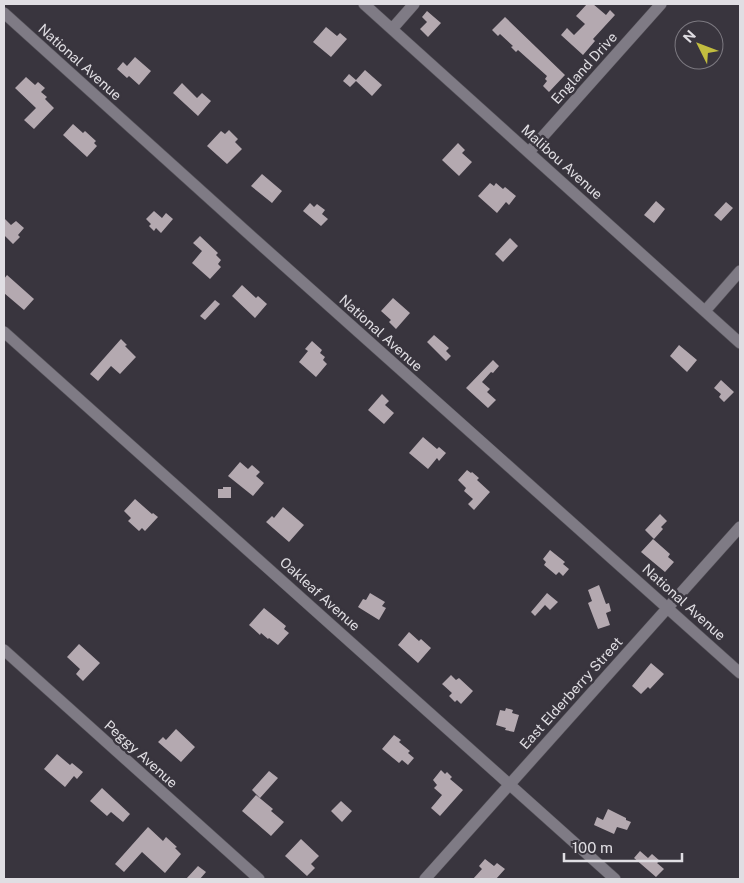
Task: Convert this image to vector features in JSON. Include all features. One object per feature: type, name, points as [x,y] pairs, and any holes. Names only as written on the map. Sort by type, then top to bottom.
[{"type":"street","name":"Malibou Avenue","points":[[364,4],[740,342]]},
{"type":"street","points":[[392,29],[414,4]]},
{"type":"street","name":"England Drive","points":[[529,152],[661,4]]},
{"type":"street","name":"National Avenue","points":[[4,13],[265,250],[740,673]]},
{"type":"street","points":[[705,311],[740,271]]},
{"type":"street","name":"Oakleaf Avenue","points":[[4,332],[616,879]]},
{"type":"street","name":"East Elderberry Street","points":[[425,879],[740,527]]},
{"type":"street","name":"Peggy Avenue","points":[[4,650],[259,879]]},
{"type":"building","points":[[587,4],[593,4],[606,15],[610,10],[615,15],[593,39],[595,41],[583,55],[561,35],[567,28],[574,35],[585,24],[576,16]]},
{"type":"building","points":[[427,11],[441,23],[428,37],[420,29],[427,22],[422,17]]},
{"type":"building","points":[[505,17],[565,75],[549,92],[543,86],[547,81],[545,79],[547,76],[518,50],[516,52],[511,47],[513,46],[500,34],[498,36],[492,30]]},
{"type":"building","points":[[326,27],[337,36],[340,33],[347,39],[331,57],[313,42]]},
{"type":"building","points":[[135,57],[151,71],[139,85],[117,69],[123,62],[127,66]]},
{"type":"building","points":[[365,70],[382,85],[372,96],[356,81],[350,87],[343,81],[349,74],[356,80]]},
{"type":"building","points":[[26,77],[35,85],[38,82],[45,88],[41,92],[47,97],[45,99],[54,108],[34,129],[24,120],[36,108],[15,88]]},
{"type":"building","points":[[182,83],[197,98],[202,93],[211,101],[198,116],[173,93]]},
{"type":"building","points":[[73,124],[83,133],[85,131],[96,141],[94,143],[97,146],[87,157],[63,135]]},
{"type":"building","points":[[229,130],[238,139],[235,142],[242,149],[227,164],[207,146],[221,131],[225,134]]},
{"type":"building","points":[[458,143],[465,150],[462,153],[472,162],[459,176],[442,160]]},
{"type":"building","points":[[262,174],[282,191],[272,203],[251,186]]},
{"type":"building","points":[[490,183],[494,186],[496,183],[503,189],[505,187],[516,196],[509,205],[506,202],[497,213],[478,196]]},
{"type":"building","points":[[656,201],[665,209],[654,223],[644,215]]},
{"type":"building","points":[[726,202],[733,208],[721,221],[714,215]]},
{"type":"building","points":[[310,203],[314,207],[317,204],[325,210],[322,214],[328,219],[321,226],[303,211]]},
{"type":"building","points":[[154,211],[162,218],[166,213],[173,219],[161,233],[156,228],[154,231],[146,219]]},
{"type":"building","points":[[4,218],[11,225],[16,221],[24,228],[18,235],[20,237],[13,244],[4,235]]},
{"type":"building","points":[[200,236],[218,253],[216,255],[221,260],[218,264],[221,267],[210,279],[192,263],[202,251],[193,243]]},
{"type":"building","points":[[510,238],[518,246],[503,262],[495,254]]},
{"type":"building","points":[[7,275],[34,299],[24,310],[4,293],[4,279]]},
{"type":"building","points":[[242,285],[256,298],[258,296],[267,304],[255,318],[232,296]]},
{"type":"building","points":[[393,298],[410,313],[396,329],[389,322],[391,320],[381,311]]},
{"type":"building","points":[[215,300],[220,304],[205,320],[200,316]]},
{"type":"building","points":[[434,335],[449,348],[446,351],[451,356],[446,361],[427,342]]},
{"type":"building","points":[[121,339],[136,357],[120,374],[111,366],[98,381],[90,374]]},
{"type":"building","points":[[312,341],[322,350],[320,353],[325,357],[323,360],[327,364],[316,377],[299,362],[308,351],[305,349]]},
{"type":"building","points":[[679,345],[697,360],[687,372],[670,356]]},
{"type":"building","points":[[493,360],[499,366],[482,382],[490,389],[487,392],[496,400],[488,408],[466,388]]},
{"type":"building","points":[[721,380],[734,392],[724,402],[719,397],[721,394],[714,388]]},
{"type":"building","points":[[382,394],[389,401],[385,405],[394,413],[384,424],[368,410]]},
{"type":"building","points":[[423,437],[437,449],[439,447],[446,453],[439,461],[437,458],[428,469],[409,453]]},
{"type":"building","points":[[240,462],[248,469],[252,465],[260,472],[256,476],[264,483],[253,496],[228,476]]},
{"type":"building","points":[[467,470],[479,478],[477,480],[490,492],[474,510],[468,504],[473,499],[464,491],[466,488],[458,480]]},
{"type":"building","points":[[223,487],[231,487],[231,498],[218,498],[218,489],[223,489]]},
{"type":"building","points":[[135,499],[158,517],[145,531],[142,528],[139,531],[128,521],[131,518],[124,511]]},
{"type":"building","points":[[283,507],[304,525],[289,542],[266,522],[272,516],[274,518]]},
{"type":"building","points":[[660,514],[667,521],[654,539],[645,530]]},
{"type":"building","points":[[653,539],[670,554],[668,557],[674,562],[665,572],[641,552]]},
{"type":"building","points":[[550,550],[565,562],[563,564],[569,569],[563,576],[559,572],[556,575],[544,565],[546,562],[543,559]]},
{"type":"building","points":[[599,585],[606,604],[609,603],[611,611],[606,613],[610,625],[598,629],[588,603],[592,601],[588,590]]},
{"type":"building","points":[[370,593],[385,602],[382,606],[386,608],[379,620],[358,607],[363,599],[366,600]]},
{"type":"building","points":[[547,593],[558,602],[550,610],[545,605],[535,616],[531,612]]},
{"type":"building","points":[[264,608],[286,626],[284,629],[289,633],[278,645],[261,633],[260,635],[249,625]]},
{"type":"building","points":[[409,632],[431,648],[418,663],[398,645]]},
{"type":"building","points":[[79,644],[100,663],[83,681],[76,674],[80,669],[67,657]]},
{"type":"building","points":[[651,663],[664,674],[650,689],[648,687],[641,694],[632,686]]},
{"type":"building","points":[[451,675],[456,680],[459,678],[473,691],[461,704],[457,700],[455,702],[449,696],[452,693],[442,684]]},
{"type":"building","points":[[506,708],[513,710],[512,713],[519,715],[514,732],[496,725],[500,710],[505,711]]},
{"type":"building","points":[[176,729],[195,747],[181,762],[158,742],[163,737],[166,740]]},
{"type":"building","points":[[394,735],[401,740],[399,742],[410,751],[408,753],[414,758],[408,765],[402,760],[399,763],[382,749]]},
{"type":"building","points":[[57,754],[70,765],[72,763],[83,772],[77,779],[74,776],[65,787],[44,769]]},
{"type":"building","points":[[441,770],[445,774],[447,772],[452,777],[450,779],[463,790],[440,816],[431,808],[442,795],[434,788],[437,785],[433,780]]},
{"type":"building","points":[[269,771],[278,778],[260,798],[252,790]]},
{"type":"building","points":[[102,788],[130,814],[123,822],[111,812],[107,816],[90,801]]},
{"type":"building","points":[[256,795],[273,809],[271,811],[284,822],[271,836],[242,811]]},
{"type":"building","points":[[341,801],[352,811],[342,822],[331,811]]},
{"type":"building","points":[[608,809],[631,822],[627,830],[617,827],[614,834],[594,825],[597,817],[603,820]]},
{"type":"building","points":[[148,827],[163,841],[166,837],[177,847],[175,848],[181,854],[165,873],[142,852],[124,872],[115,864]]},
{"type":"building","points":[[301,839],[319,856],[311,864],[315,868],[307,876],[285,856]]},
{"type":"building","points":[[640,851],[648,858],[652,854],[660,861],[657,863],[664,869],[656,877],[634,858]]},
{"type":"building","points":[[485,859],[494,866],[497,863],[505,869],[496,879],[473,879],[482,869],[479,866]]},
{"type":"building","points":[[198,866],[206,872],[200,879],[186,879]]}]
